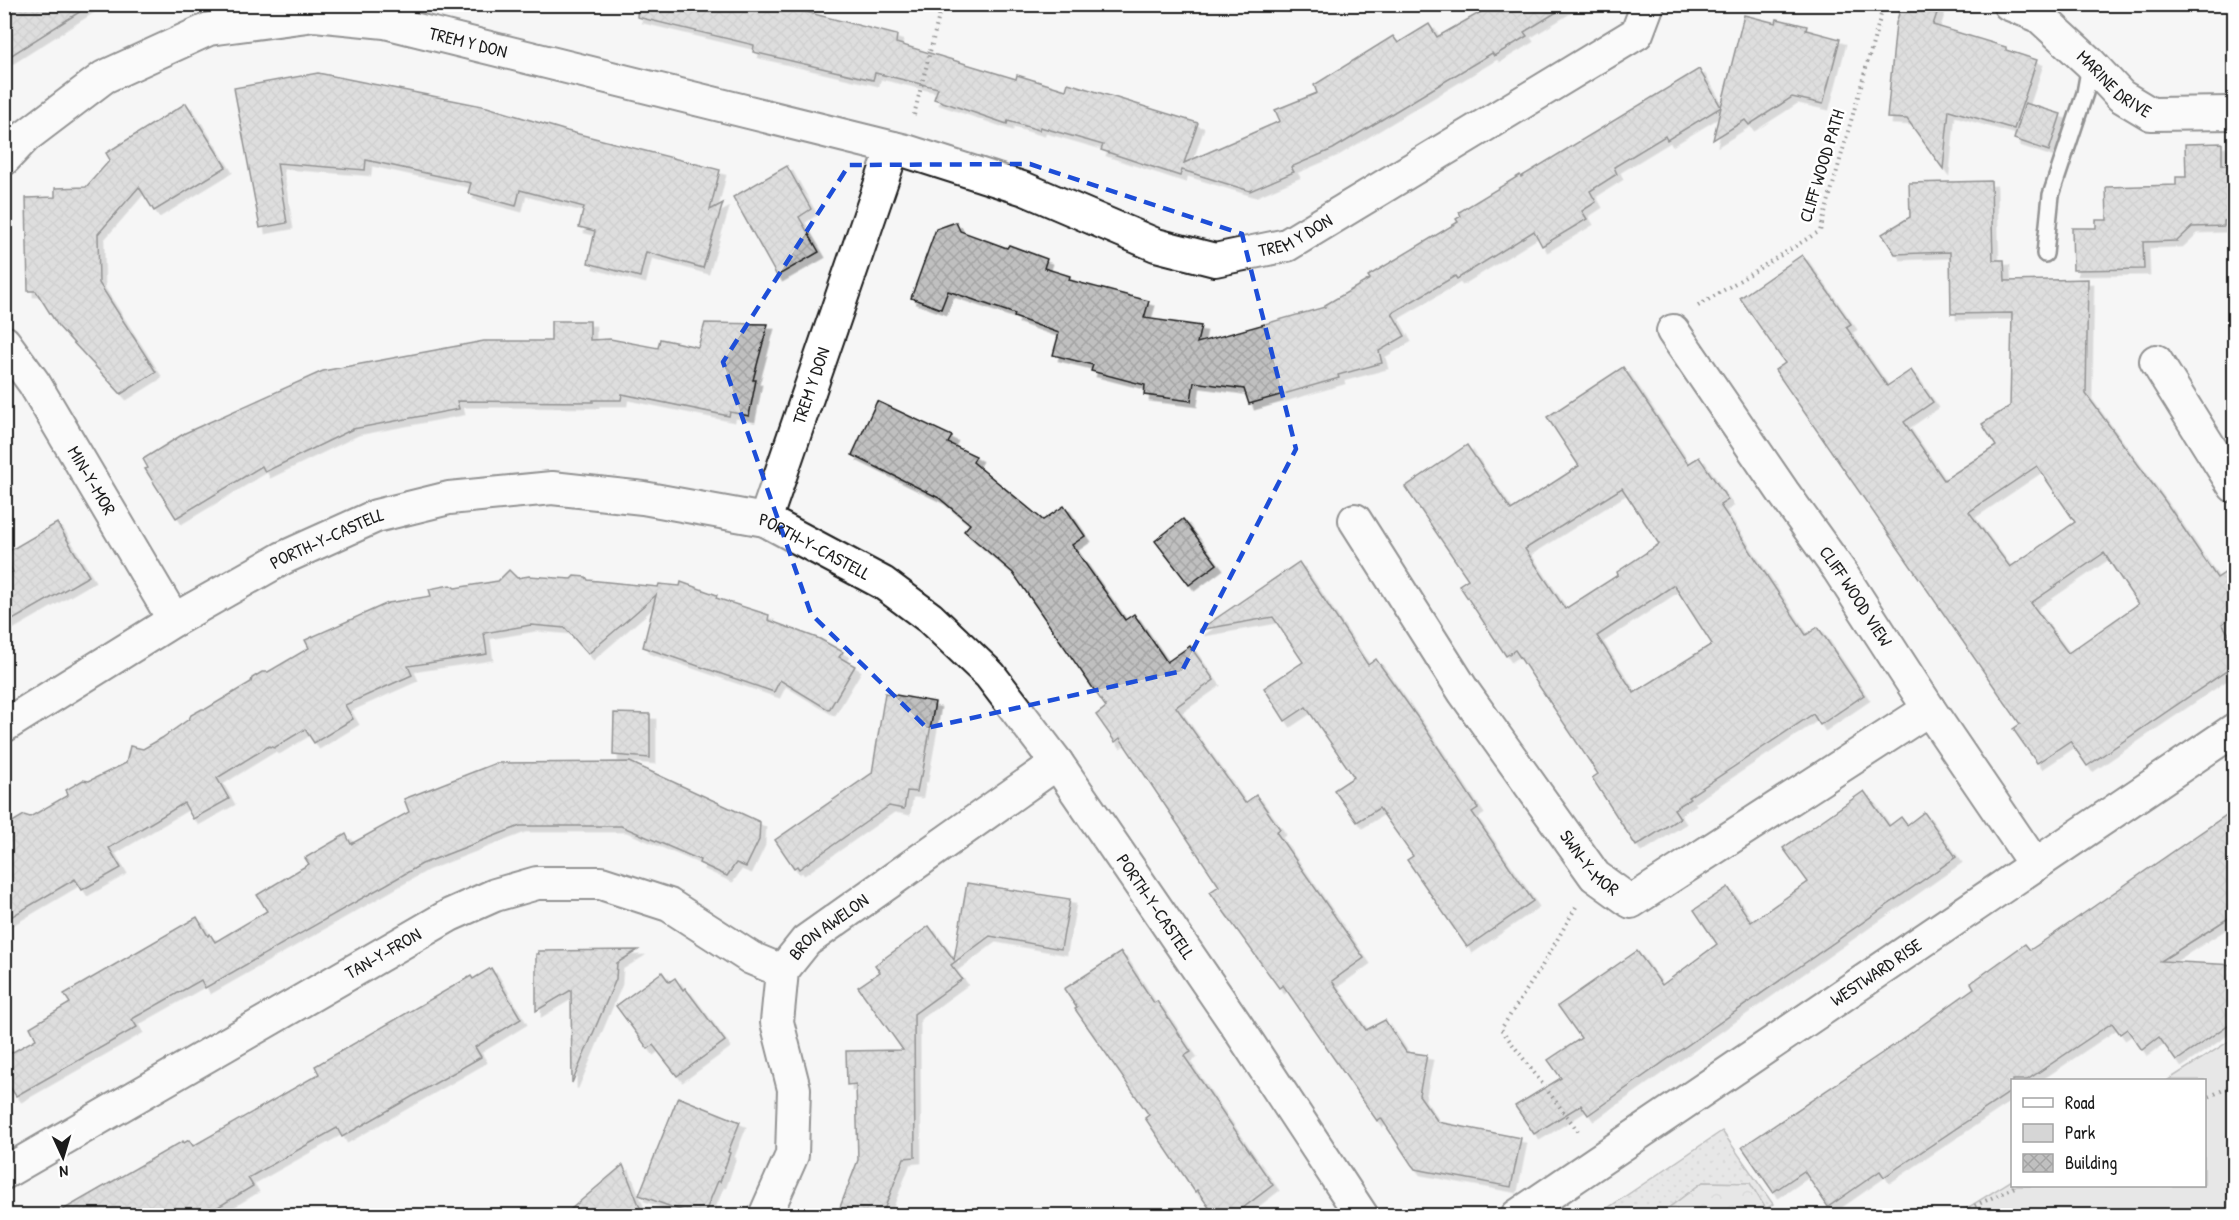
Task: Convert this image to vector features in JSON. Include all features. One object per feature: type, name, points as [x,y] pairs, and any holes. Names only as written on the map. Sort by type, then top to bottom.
[{"type":"street","name":"TREM Y DON","points":[[4,159],[26,137],[104,77],[209,29],[315,15],[385,22],[899,149],[1024,189],[1156,245],[1215,260],[1287,245],[1637,33],[1648,4]]},
{"type":"street","name":"MARINE DRIVE","points":[[2009,4],[2038,16],[2090,63],[2121,96],[2151,114],[2235,112]]},
{"type":"street","name":"TREM Y DON","points":[[765,520],[899,149]]},
{"type":"street","name":"CLIFF WOOD VIEW","points":[[1673,331],[1839,570],[1929,709],[2035,865]]},
{"type":"street","name":"MIN-Y-MOR","points":[[4,342],[34,382],[174,620]]},
{"type":"street","points":[[2156,361],[2235,486]]},
{"type":"street","name":"PORTH-Y-CASTELL","points":[[4,726],[174,620],[283,558],[376,516],[449,498],[552,488],[643,498],[765,520],[883,583],[930,618],[990,675],[1057,763],[1237,1026],[1362,1215]]},
{"type":"street","name":"SWN-Y-MOR","points":[[1355,520],[1464,692],[1595,876],[1631,902],[1929,709]]},
{"type":"street","name":"WESTWARD RISE","points":[[1517,1215],[2235,730]]},
{"type":"street","name":"BRON AWELON","points":[[765,1215],[792,1155],[794,1089],[777,1022],[782,971],[806,941],[1057,763]]},
{"type":"street","name":"TAN-Y-FRON","points":[[4,1173],[450,915],[495,895],[537,883],[601,883],[669,905],[752,958],[782,971]]},
{"type":"lane","points":[[2045,254],[2052,195],[2085,93],[2090,63]]},
{"type":"path","points":[[899,149],[942,4]]},
{"type":"path","name":"CLIFF WOOD PATH","points":[[1673,331],[1672,322],[1820,231],[1884,4]]},
{"type":"path","points":[[1560,1107],[1501,1029],[1539,971],[1595,876]]},
{"type":"path","points":[[2206,1099],[2235,1085]]},
{"type":"path","points":[[1953,1215],[2013,1187]]},
{"type":"highlighted area","points":[[1030,164],[1242,234],[1296,449],[1182,671],[927,728],[811,614],[723,362],[849,165]]},
{"type":"green space","points":[[2234,1038],[2234,1215],[1956,1215],[2011,1181],[2011,1187],[2206,1187],[2206,1079],[2170,1079]]},
{"type":"green space","points":[[1722,1131],[1773,1204],[1766,1209],[1749,1183],[1703,1182],[1659,1215],[1596,1216]]},
{"type":"green space","points":[[1703,1182],[1750,1183],[1766,1209],[1762,1215],[1659,1215]]},
{"type":"building","points":[[4,4],[92,4],[4,60]]},
{"type":"building","points":[[638,4],[804,4],[802,11],[897,35],[896,43],[1016,79],[1017,75],[1066,90],[1068,83],[1198,123],[1184,163],[1280,121],[1275,110],[1317,93],[1314,85],[1393,36],[1398,43],[1429,24],[1437,37],[1495,4],[1570,4],[1524,32],[1527,36],[1494,56],[1492,53],[1333,149],[1291,167],[1294,172],[1250,191],[1182,170],[1180,176],[1101,150],[1103,145],[1040,127],[1039,130],[1008,121],[1007,124],[934,99],[938,88],[875,73],[873,80],[753,52],[754,45],[637,17]]},
{"type":"building","points":[[1902,4],[1940,4],[1933,25],[2006,47],[2006,50],[2037,60],[2014,129],[1949,110],[1943,169],[1907,119],[1887,118],[1896,23]]},
{"type":"building","points":[[1744,15],[1776,23],[1777,19],[1807,26],[1806,30],[1840,39],[1823,104],[1792,97],[1749,125],[1745,120],[1713,140]]},
{"type":"building","points":[[1699,69],[1721,107],[1667,140],[1665,136],[1614,167],[1617,174],[1590,191],[1596,202],[1582,211],[1587,219],[1542,246],[1534,231],[1457,279],[1455,276],[1392,313],[1405,336],[1379,351],[1382,363],[1249,404],[1244,389],[1194,382],[1191,401],[1144,395],[1145,385],[1091,371],[1093,365],[1053,355],[1059,333],[1014,317],[1015,314],[948,291],[941,309],[911,298],[936,229],[956,222],[960,231],[1047,259],[1044,268],[1070,276],[1069,280],[1149,301],[1144,318],[1201,326],[1197,343],[1325,307],[1370,279],[1368,276],[1458,222],[1456,219],[1461,216],[1459,212]]},
{"type":"building","points":[[318,73],[487,107],[567,131],[720,170],[710,210],[723,203],[703,268],[646,252],[640,277],[588,263],[595,231],[579,227],[584,207],[520,190],[516,206],[468,193],[471,183],[366,160],[365,170],[277,163],[287,223],[260,228],[234,88]]},
{"type":"building","points":[[186,103],[226,167],[154,211],[139,187],[98,234],[99,283],[156,372],[121,394],[58,326],[36,291],[28,291],[26,198],[55,197],[55,188],[86,187],[110,160],[106,153]]},
{"type":"building","points":[[2025,103],[2061,114],[2049,151],[2014,139]]},
{"type":"building","points":[[2222,143],[2222,165],[2235,165],[2235,221],[2224,221],[2224,226],[2192,227],[2177,241],[2143,242],[2144,269],[2073,270],[2072,228],[2096,228],[2096,220],[2107,220],[2106,187],[2176,185],[2176,177],[2186,177],[2185,144]]},
{"type":"building","points":[[787,166],[811,209],[799,217],[819,252],[777,276],[733,197]]},
{"type":"building","points":[[1991,181],[1993,260],[2004,260],[2005,281],[2088,279],[2086,394],[2165,501],[2217,578],[2235,566],[2235,615],[2222,624],[2235,643],[2235,665],[2087,766],[2070,741],[2037,763],[2013,729],[2020,724],[1775,370],[1785,363],[1740,298],[1802,255],[1851,324],[1846,327],[1887,386],[1911,370],[1933,402],[1904,422],[1944,480],[1996,446],[1982,424],[2010,406],[2012,313],[1951,314],[1950,252],[1895,254],[1882,234],[1910,217],[1909,183]],"holes":[[[2037,466],[2075,522],[2010,567],[1969,512]],[[2104,553],[2138,604],[2068,653],[2031,603]]]},
{"type":"building","points":[[551,321],[590,321],[590,340],[610,339],[658,348],[660,339],[698,347],[705,323],[768,324],[753,380],[756,380],[749,416],[730,412],[729,416],[622,394],[621,400],[593,400],[593,402],[457,401],[459,409],[353,429],[265,472],[262,466],[176,518],[145,469],[148,468],[143,459],[185,433],[323,371],[484,341],[551,341]]},
{"type":"building","points":[[1623,367],[1688,464],[1699,457],[1728,500],[1720,505],[1806,635],[1818,627],[1864,695],[1820,725],[1813,714],[1688,797],[1690,799],[1674,809],[1680,818],[1636,846],[1592,778],[1598,774],[1515,650],[1506,656],[1459,585],[1468,579],[1405,487],[1467,445],[1511,510],[1579,466],[1547,417]],"holes":[[[1622,488],[1659,544],[1617,572],[1618,575],[1565,609],[1525,549]],[[1674,585],[1712,644],[1634,693],[1597,636]]]},
{"type":"building","points":[[877,401],[952,436],[948,443],[976,456],[973,462],[1043,520],[1064,506],[1085,536],[1072,545],[1125,620],[1134,614],[1167,662],[1190,646],[1214,680],[1176,707],[1245,803],[1256,795],[1280,829],[1276,832],[1364,958],[1332,981],[1366,1030],[1385,1020],[1406,1052],[1427,1055],[1419,1095],[1438,1122],[1521,1138],[1511,1187],[1415,1169],[1381,1118],[1377,1121],[1283,985],[1279,988],[1210,892],[1219,886],[1120,738],[1115,742],[1096,715],[1106,707],[1013,573],[964,531],[970,524],[939,498],[852,455]]},
{"type":"building","points":[[1183,519],[1217,564],[1189,585],[1155,541]]},
{"type":"building","points":[[57,523],[89,576],[4,625],[4,575],[13,572],[4,554]]},
{"type":"building","points":[[1299,562],[1368,665],[1376,659],[1425,728],[1478,808],[1472,812],[1533,901],[1467,947],[1407,860],[1413,856],[1379,808],[1357,822],[1334,790],[1354,777],[1306,707],[1285,721],[1264,688],[1303,662],[1273,617],[1199,630]]},
{"type":"building","points":[[509,570],[517,578],[529,576],[571,579],[574,576],[586,577],[588,580],[658,587],[659,584],[680,586],[681,582],[717,595],[716,598],[769,615],[768,620],[820,639],[843,652],[839,657],[855,666],[829,710],[780,680],[774,692],[643,647],[656,595],[588,654],[565,628],[531,625],[484,633],[487,654],[408,666],[412,675],[345,705],[353,719],[314,743],[305,729],[274,748],[269,746],[217,778],[229,799],[193,819],[184,803],[109,848],[121,868],[82,890],[75,879],[4,921],[4,827],[24,815],[30,817],[68,795],[66,790],[83,780],[89,781],[126,763],[130,746],[143,749],[162,738],[189,719],[191,715],[206,709],[251,682],[252,678],[262,672],[268,672],[309,648],[305,640],[388,603],[431,596],[429,589],[450,585],[455,588],[498,581]]},
{"type":"building","points":[[885,693],[935,702],[917,792],[907,791],[904,809],[889,806],[799,869],[797,866],[794,868],[775,840],[872,773]]},
{"type":"building","points":[[614,713],[650,714],[650,758],[613,755]]},
{"type":"building","points":[[630,762],[760,822],[759,840],[746,867],[736,863],[727,876],[699,863],[700,860],[621,826],[520,826],[422,864],[205,988],[201,980],[132,1019],[137,1027],[16,1096],[4,1079],[4,1057],[36,1039],[30,1027],[70,1003],[64,994],[197,917],[208,936],[210,934],[215,942],[267,911],[257,895],[309,864],[305,858],[346,834],[351,844],[409,812],[404,799],[496,763]]},
{"type":"building","points":[[1864,791],[1889,826],[1901,817],[1907,825],[1924,812],[1956,857],[1588,1115],[1581,1105],[1534,1134],[1515,1106],[1561,1078],[1548,1060],[1581,1038],[1558,1006],[1637,951],[1662,985],[1717,944],[1694,910],[1728,887],[1751,922],[1808,882],[1783,848]]},
{"type":"building","points":[[2235,809],[2235,914],[2161,961],[2235,965],[2235,1020],[2176,1061],[2159,1037],[2142,1050],[2127,1029],[2120,1034],[2112,1023],[2028,1079],[2011,1079],[2011,1091],[1884,1177],[1880,1171],[1828,1207],[1804,1171],[1773,1192],[1742,1147],[1900,1041],[1974,988],[1971,983],[2025,944],[2030,950]]},
{"type":"building","points":[[967,883],[1070,899],[1061,949],[990,936],[951,965],[962,979],[914,1014],[915,1157],[904,1158],[882,1215],[837,1215],[858,1160],[856,1084],[847,1085],[846,1051],[903,1050],[858,987],[880,972],[875,965],[929,926],[954,960]]},
{"type":"building","points":[[638,950],[617,963],[616,979],[572,1083],[571,990],[536,1011],[536,954],[539,954],[538,951]]},
{"type":"building","points":[[1121,952],[1154,1003],[1157,1001],[1191,1052],[1184,1056],[1273,1185],[1244,1207],[1223,1215],[1214,1215],[1197,1190],[1195,1192],[1145,1118],[1149,1115],[1075,1009],[1077,1008],[1064,989]]},
{"type":"building","points":[[491,968],[521,1019],[475,1047],[481,1057],[342,1137],[337,1128],[248,1178],[253,1186],[205,1215],[54,1215],[183,1141],[184,1143],[189,1140],[193,1146],[319,1074],[315,1066],[471,976],[473,979]]},
{"type":"building","points":[[662,972],[669,982],[675,978],[683,990],[685,988],[725,1041],[677,1076],[653,1045],[648,1049],[616,1006]]},
{"type":"building","points":[[678,1097],[740,1122],[728,1152],[730,1153],[720,1182],[718,1181],[704,1215],[693,1215],[639,1195]]},
{"type":"building","points":[[623,1165],[643,1215],[564,1215]]}]
